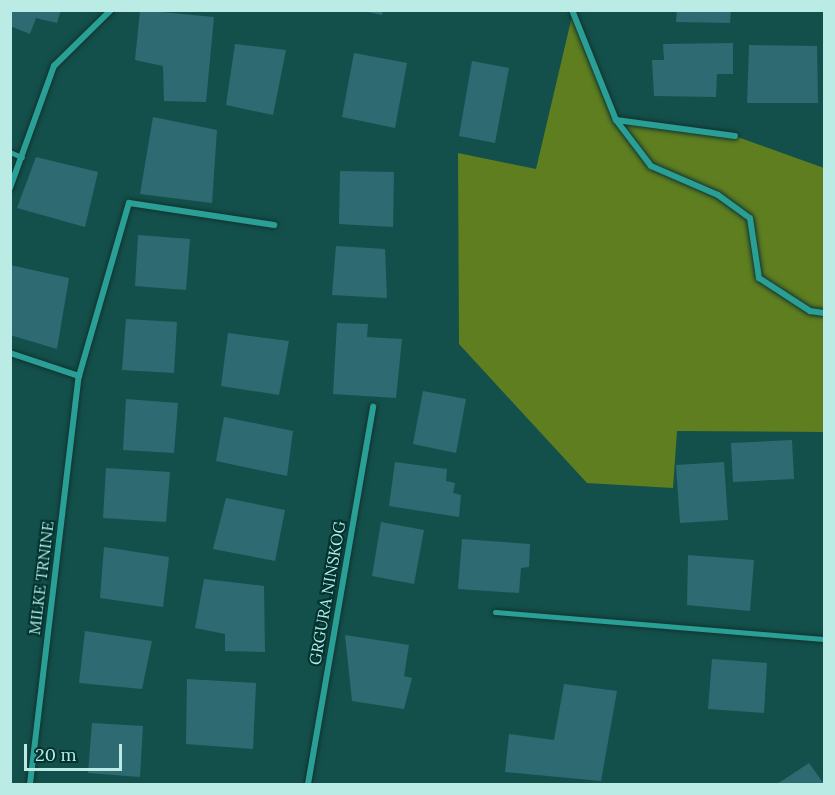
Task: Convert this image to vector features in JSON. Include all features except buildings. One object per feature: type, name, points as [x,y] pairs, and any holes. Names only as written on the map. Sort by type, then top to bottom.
[{"type":"street","points":[[10,188],[54,66],[111,10]]},
{"type":"street","points":[[572,10],[616,120],[651,166],[718,195],[750,218],[759,278],[810,311],[825,313]]},
{"type":"street","points":[[616,120],[735,136]]},
{"type":"street","name":"MILKE TRNINE","points":[[30,784],[79,376],[129,203],[274,225]]},
{"type":"street","points":[[10,353],[79,376]]},
{"type":"street","name":"GRGURA NINSKOG","points":[[308,784],[373,407]]},
{"type":"lane","points":[[10,152],[22,157]]},
{"type":"lane","points":[[495,612],[825,639]]},
{"type":"green space","points":[[573,12],[616,120],[735,136],[824,168],[824,432],[677,431],[673,488],[587,483],[459,344],[458,153],[536,169]]}]
